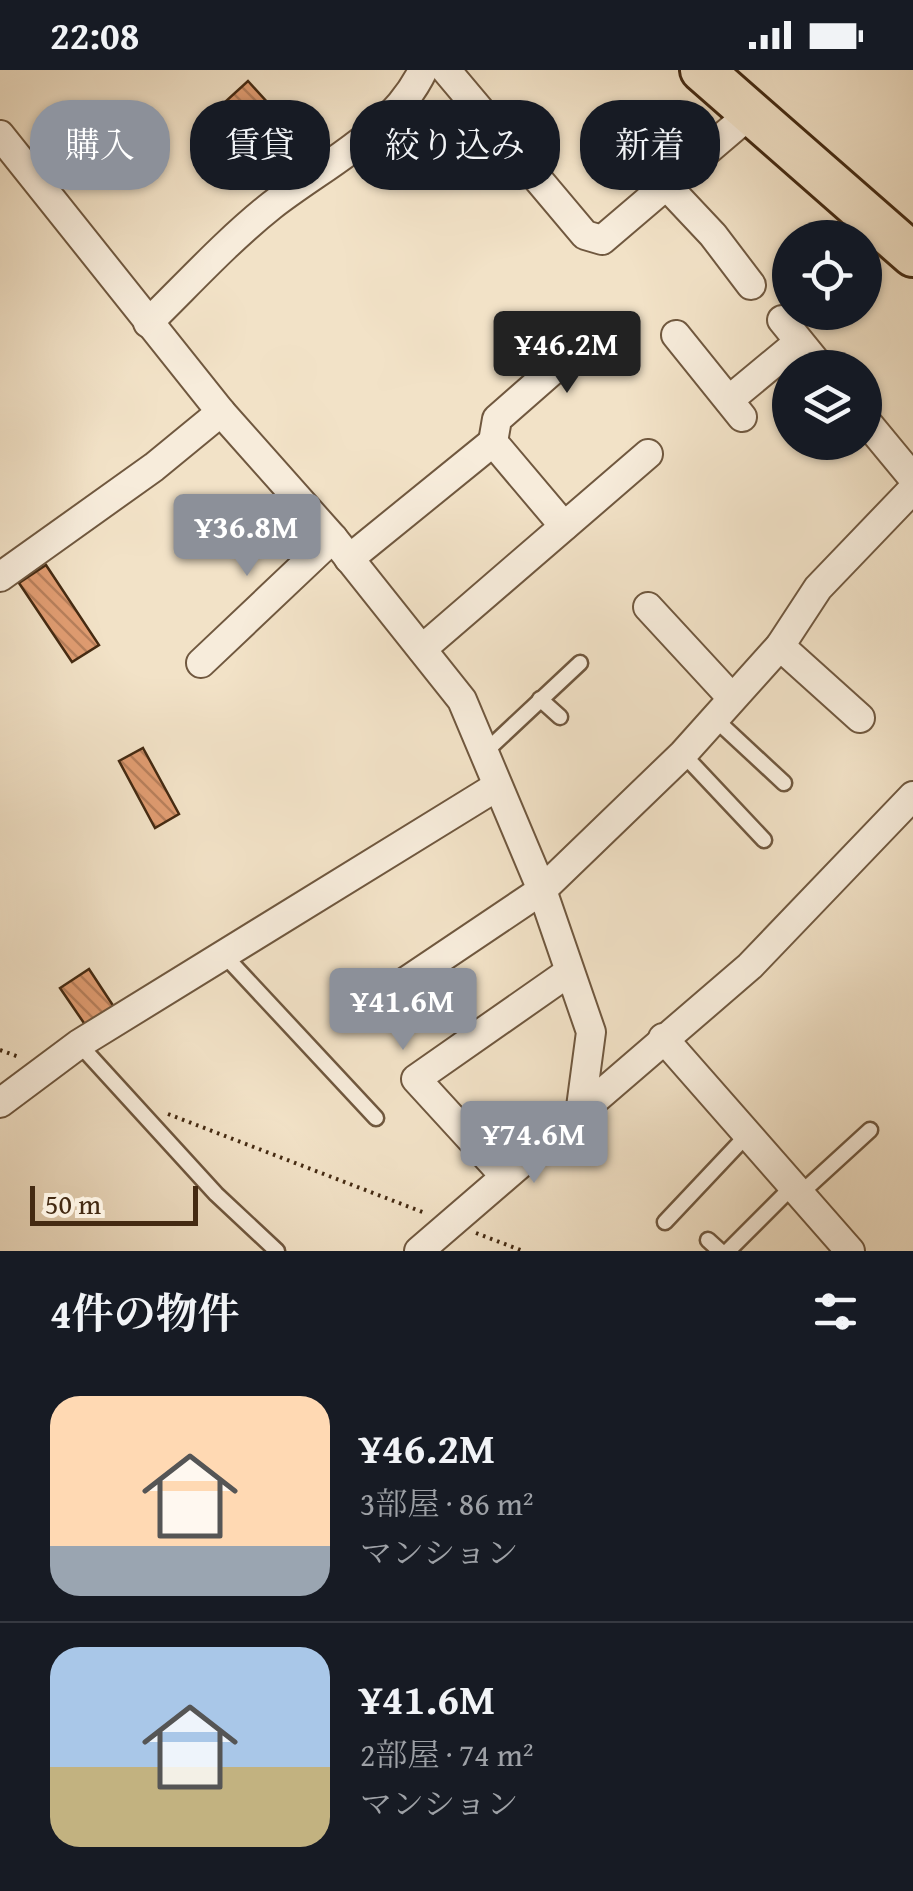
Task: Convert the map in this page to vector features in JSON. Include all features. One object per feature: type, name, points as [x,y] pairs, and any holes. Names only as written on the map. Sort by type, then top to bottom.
[{"type":"main road","points":[[702,70],[913,255]]},
{"type":"street","points":[[148,323],[268,209],[386,122],[410,96],[423,70]]},
{"type":"street","points":[[446,70],[585,235],[602,240],[660,190]]},
{"type":"street","points":[[720,140],[751,114]]},
{"type":"street","points":[[0,135],[220,412],[341,548],[462,700],[542,890],[591,1032],[581,1106]]},
{"type":"street","points":[[672,190],[751,285]]},
{"type":"street","points":[[201,662],[341,548],[493,442],[498,419],[602,327]]},
{"type":"street","points":[[777,350],[791,331],[806,350]]},
{"type":"street","points":[[676,335],[736,408],[772,358]]},
{"type":"street","points":[[0,577],[154,467],[220,412]]},
{"type":"street","points":[[882,441],[913,478]]},
{"type":"street","points":[[493,442],[564,526]]},
{"type":"street","points":[[422,649],[648,454]]},
{"type":"street","points":[[353,1017],[542,890],[683,754],[780,646],[818,588],[913,490]]},
{"type":"street","points":[[648,607],[723,708]]},
{"type":"street","points":[[780,646],[860,718]]},
{"type":"street","points":[[0,1103],[79,1044],[496,787]]},
{"type":"street","points":[[419,1251],[581,1106],[750,966],[913,796]]},
{"type":"street","points":[[503,1174],[416,1079],[569,972]]},
{"type":"street","points":[[663,1038],[850,1251]]},
{"type":"lane","points":[[484,752],[580,663]]},
{"type":"lane","points":[[540,700],[560,717]]},
{"type":"lane","points":[[723,708],[784,783]]},
{"type":"lane","points":[[683,754],[764,840]]},
{"type":"lane","points":[[224,956],[376,1118]]},
{"type":"lane","points":[[79,1044],[216,1194],[278,1251]]},
{"type":"lane","points":[[708,1240],[724,1251],[870,1130]]},
{"type":"lane","points":[[666,1222],[748,1134]]},
{"type":"path","points":[[165,1114],[433,1216]]},
{"type":"path","points":[[475,1233],[522,1251]]},
{"type":"building","points":[[248,81],[265,100],[227,100]]},
{"type":"building","points":[[46,565],[99,645],[72,662],[19,583]]},
{"type":"building","points":[[143,748],[179,814],[155,828],[119,761]]},
{"type":"building","points":[[89,969],[114,1007],[86,1026],[60,988]]}]
